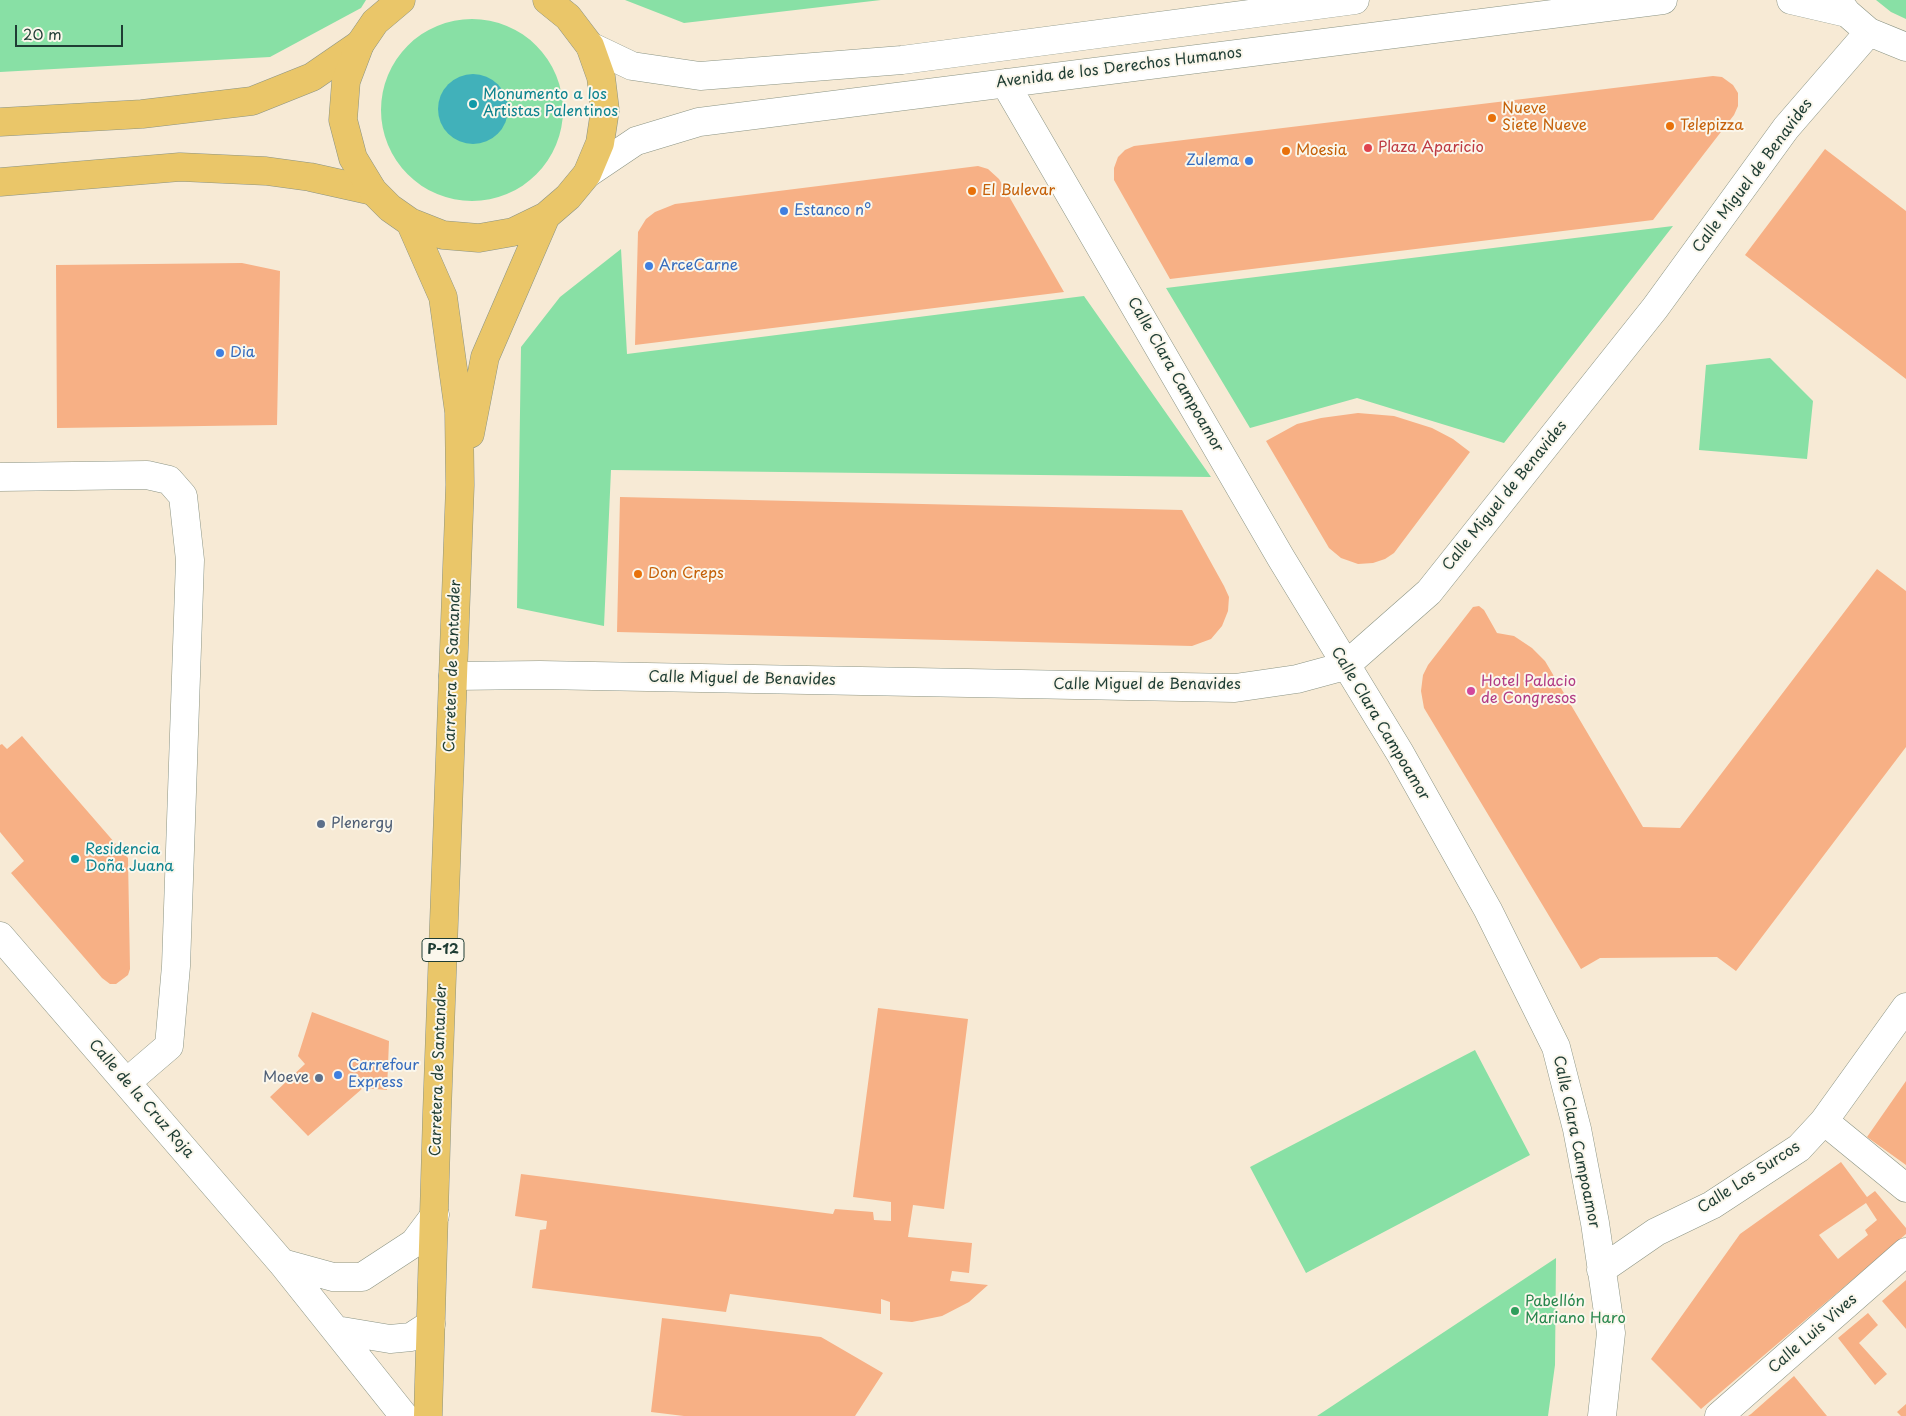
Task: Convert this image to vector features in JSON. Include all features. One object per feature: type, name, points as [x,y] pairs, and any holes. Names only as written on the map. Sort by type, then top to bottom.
[{"type":"main road","points":[[401,0],[375,22],[360,44],[346,81],[343,120],[353,158],[373,191],[390,208],[410,222],[443,235],[479,238],[514,232],[546,216],[568,197],[587,174],[600,143],[605,110],[601,77],[590,46],[568,17],[547,0]]},
{"type":"main road","points":[[0,122],[142,114],[252,101],[312,77],[360,44]]},
{"type":"main road","points":[[0,182],[180,167],[266,170],[310,176],[373,191]]},
{"type":"main road","points":[[460,485],[486,357],[546,216]]},
{"type":"main road","points":[[410,222],[428,258],[443,297],[459,412],[460,485]]},
{"type":"main road","name":"Carretera de Santander","points":[[428,1416],[460,485]]},
{"type":"street","points":[[590,46],[632,66],[700,76],[902,60],[1355,0]]},
{"type":"street","name":"Avenida de los Derechos Humanos","points":[[587,174],[636,141],[700,122],[1663,0]]},
{"type":"street","points":[[1791,0],[1842,7],[1869,32],[1906,47]]},
{"type":"street","name":"Calle Miguel de Benavides","points":[[453,676],[550,675],[1235,688],[1297,679],[1345,666],[1429,592],[1655,308],[1786,128],[1869,32]]},
{"type":"street","name":"Calle Clara Campoamor","points":[[1005,82],[1345,666],[1400,753],[1488,910],[1556,1047],[1577,1129],[1595,1223],[1611,1333],[1602,1416]]},
{"type":"street","points":[[0,477],[147,475],[169,480],[184,496],[190,560],[176,966],[169,1046],[127,1082]]},
{"type":"street","name":"Calle de la Cruz Roja","points":[[0,936],[282,1263],[404,1416]]},
{"type":"street","name":"Calle Los Surcos","points":[[1601,1270],[1656,1232],[1712,1205],[1799,1148],[1824,1121],[1906,1007]]},
{"type":"street","points":[[1824,1121],[1906,1188]]},
{"type":"street","points":[[282,1263],[333,1277],[362,1277],[414,1243],[435,1215]]},
{"type":"street","name":"Calle Luis Vives","points":[[1719,1416],[1906,1252]]},
{"type":"street","points":[[336,1330],[390,1338],[411,1338],[431,1324]]},
{"type":"green space","points":[[0,0],[366,0],[361,8],[270,57],[0,72]]},
{"type":"green space","points":[[625,0],[881,0],[684,23]]},
{"type":"green space","points":[[1876,0],[1906,0],[1906,19],[1891,12]]},
{"type":"green space","points":[[472,19],[490,21],[507,26],[530,40],[542,52],[556,75],[561,92],[563,110],[561,128],[556,145],[542,168],[530,180],[507,194],[490,199],[472,201],[454,199],[437,194],[414,180],[402,168],[388,145],[383,128],[381,110],[383,92],[388,75],[402,52],[414,40],[437,26],[454,21]]},
{"type":"green space","points":[[1673,226],[1504,443],[1357,398],[1250,428],[1166,288]]},
{"type":"green space","points":[[621,249],[627,354],[1084,296],[1211,477],[611,470],[604,626],[517,608],[521,347],[560,297]]},
{"type":"green space","points":[[1770,358],[1813,401],[1807,459],[1699,450],[1706,365]]},
{"type":"green space","points":[[1475,1050],[1530,1155],[1306,1273],[1250,1167]]},
{"type":"green space","name":"Pabellón Mariano Haro","points":[[1556,1258],[1555,1365],[1548,1416],[1317,1416]]},
{"type":"water","points":[[473,74],[486,77],[498,84],[505,96],[508,109],[505,122],[498,134],[486,141],[473,144],[460,141],[448,134],[441,122],[438,109],[441,96],[448,84],[460,77]]},
{"type":"building","points":[[1713,76],[1722,77],[1733,85],[1738,93],[1738,106],[1734,115],[1653,220],[1170,279],[1114,180],[1114,168],[1118,157],[1125,150],[1134,146]]},
{"type":"building","points":[[1825,149],[1906,211],[1906,379],[1745,255]]},
{"type":"building","points":[[978,166],[988,169],[999,179],[1064,292],[635,345],[638,232],[646,219],[655,212],[675,204]]},
{"type":"building","points":[[242,263],[280,271],[277,425],[57,428],[56,265]]},
{"type":"building","points":[[1358,413],[1394,416],[1432,428],[1453,439],[1470,452],[1394,553],[1385,559],[1373,563],[1358,564],[1341,558],[1329,548],[1266,441],[1297,424],[1321,418]]},
{"type":"building","points":[[620,497],[1182,510],[1224,586],[1229,597],[1228,611],[1222,626],[1211,639],[1192,646],[617,632]]},
{"type":"building","points":[[1877,569],[1906,591],[1906,747],[1736,971],[1717,957],[1600,958],[1581,969],[1424,708],[1421,691],[1423,675],[1428,665],[1473,607],[1479,606],[1484,610],[1497,633],[1514,636],[1532,648],[1545,661],[1643,827],[1680,828]]},
{"type":"building","name":"Residencia Doña Juana","points":[[22,736],[128,858],[130,969],[128,975],[116,984],[110,984],[102,978],[11,873],[24,861],[0,832],[0,745],[2,744],[7,749]]},
{"type":"building","points":[[878,1008],[968,1019],[944,1209],[913,1205],[908,1237],[972,1243],[969,1273],[952,1271],[950,1281],[988,1285],[969,1302],[942,1316],[912,1322],[890,1320],[890,1302],[881,1299],[881,1314],[730,1294],[726,1312],[532,1288],[540,1230],[546,1229],[547,1221],[515,1216],[521,1174],[833,1214],[835,1209],[873,1212],[874,1220],[891,1221],[891,1202],[853,1197]]},
{"type":"building","points":[[312,1012],[389,1041],[387,1090],[363,1088],[308,1136],[270,1097],[305,1064],[298,1056]]},
{"type":"building","points":[[1906,1081],[1906,1165],[1867,1137]]},
{"type":"building","points":[[1841,1162],[1867,1197],[1875,1191],[1906,1228],[1906,1234],[1701,1409],[1651,1359],[1740,1234]],"holes":[[[1866,1203],[1877,1220],[1865,1230],[1868,1235],[1838,1259],[1819,1235]]]},
{"type":"building","points":[[1906,1280],[1906,1329],[1882,1301]]},
{"type":"building","points":[[1868,1313],[1878,1325],[1859,1343],[1887,1374],[1875,1385],[1838,1338]]},
{"type":"building","points":[[662,1318],[821,1337],[883,1373],[855,1416],[684,1416],[651,1412]]},
{"type":"building","points":[[1794,1376],[1827,1416],[1748,1416],[1751,1414]]},
{"type":"building","points":[[1906,1404],[1906,1416],[1901,1416],[1897,1412]]},
{"type":"place","name":"Monumento a los Artistas Palentinos","points":[[473,104]]},
{"type":"place","name":"Nueve Siete Nueve","points":[[1492,118]]},
{"type":"place","name":"Telepizza","points":[[1670,126]]},
{"type":"place","name":"Plaza Aparicio","points":[[1368,148]]},
{"type":"place","name":"Moesia","points":[[1286,151]]},
{"type":"place","name":"Zulema","points":[[1249,161]]},
{"type":"place","name":"El Bulevar","points":[[972,191]]},
{"type":"place","name":"Estanco nº","points":[[784,211]]},
{"type":"place","name":"ArceCarne","points":[[649,266]]},
{"type":"place","name":"Dia","points":[[220,353]]},
{"type":"place","name":"Don Creps","points":[[638,574]]},
{"type":"place","name":"Hotel Palacio de Congresos","points":[[1471,691]]},
{"type":"place","name":"Plenergy","points":[[321,824]]},
{"type":"place","name":"Residencia Doña Juana","points":[[75,859]]},
{"type":"place","name":"Carrefour Express","points":[[338,1075]]},
{"type":"place","name":"Moeve","points":[[319,1078]]},
{"type":"place","name":"Pabellón Mariano Haro","points":[[1515,1311]]}]
